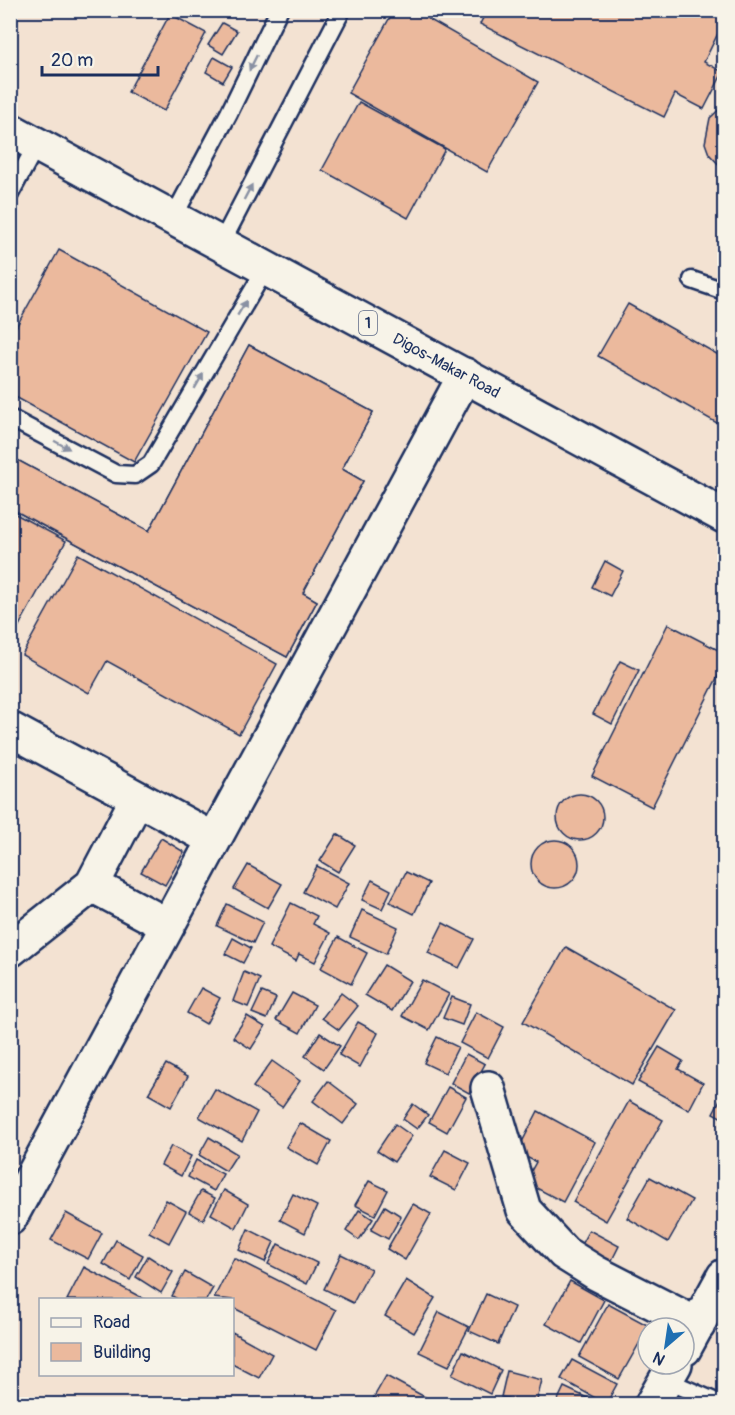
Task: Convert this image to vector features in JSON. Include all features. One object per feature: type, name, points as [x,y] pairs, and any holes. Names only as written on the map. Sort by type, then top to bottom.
[{"type":"street","name":"Digos-Makar Road","points":[[24,137],[724,516]]},
{"type":"street","points":[[10,1218],[465,375]]},
{"type":"street","points":[[10,729],[213,839]]},
{"type":"street","points":[[10,950],[92,885],[137,799]]},
{"type":"street","points":[[92,885],[167,925]]},
{"type":"street","points":[[488,1088],[524,1210],[564,1253],[660,1316]]},
{"type":"street","points":[[696,1328],[724,1276]]},
{"type":"lane","points":[[173,218],[230,113],[279,10]]},
{"type":"lane","points":[[220,244],[342,10]]},
{"type":"lane","points":[[10,194],[24,137]]},
{"type":"lane","points":[[10,418],[116,474],[135,475],[151,464],[266,268]]},
{"type":"lane","points":[[692,280],[724,291]]},
{"type":"lane","points":[[665,1383],[721,1404]]},
{"type":"building","points":[[394,10],[413,10],[538,82],[487,172],[348,93]]},
{"type":"building","points":[[487,10],[724,10],[724,21],[704,62],[723,72],[704,109],[675,94],[664,117],[480,24]]},
{"type":"building","points":[[170,14],[206,33],[164,111],[128,92]]},
{"type":"building","points":[[222,23],[237,31],[223,54],[208,45]]},
{"type":"building","points":[[214,57],[232,67],[223,82],[206,72]]},
{"type":"building","points":[[359,102],[445,149],[408,218],[322,170]]},
{"type":"building","points":[[724,105],[724,170],[709,154],[705,143],[710,118]]},
{"type":"building","points":[[59,250],[207,332],[134,462],[10,394],[10,338]]},
{"type":"building","points":[[628,304],[724,358],[724,427],[598,356]]},
{"type":"building","points":[[249,345],[373,412],[342,469],[363,481],[303,593],[317,601],[287,657],[10,508],[10,456],[149,531]]},
{"type":"building","points":[[249,345],[373,412],[342,469],[363,481],[303,593],[317,601],[287,657],[10,508],[10,456],[149,531]]},
{"type":"building","points":[[10,511],[66,541],[10,642]]},
{"type":"building","points":[[78,554],[277,664],[239,734],[107,661],[89,693],[22,655]]},
{"type":"building","points":[[605,561],[623,571],[610,596],[592,587]]},
{"type":"building","points":[[668,624],[724,653],[724,664],[652,807],[592,776]]},
{"type":"building","points":[[620,661],[639,670],[612,724],[593,714]]},
{"type":"building","points":[[580,794],[589,795],[596,801],[602,808],[602,826],[596,833],[589,839],[580,840],[571,839],[564,833],[558,826],[557,817],[558,808],[564,801],[571,795]]},
{"type":"building","points":[[337,834],[355,845],[338,872],[320,861]]},
{"type":"building","points":[[161,838],[184,852],[165,885],[141,872]]},
{"type":"building","points":[[555,840],[572,847],[579,864],[572,881],[555,888],[538,881],[531,864],[538,847]]},
{"type":"building","points":[[248,865],[282,884],[268,908],[234,889]]},
{"type":"building","points":[[317,866],[349,883],[335,909],[303,892]]},
{"type":"building","points":[[406,872],[429,883],[414,914],[390,902]]},
{"type":"building","points":[[372,880],[391,890],[382,909],[362,900]]},
{"type":"building","points":[[291,903],[317,916],[313,924],[330,933],[315,962],[299,954],[296,961],[269,947]]},
{"type":"building","points":[[227,904],[263,922],[253,943],[217,926]]},
{"type":"building","points":[[362,910],[398,927],[386,954],[350,937]]},
{"type":"building","points":[[443,923],[474,939],[459,968],[428,953]]},
{"type":"building","points":[[338,937],[367,953],[351,984],[321,968]]},
{"type":"building","points":[[233,938],[251,948],[243,963],[225,954]]},
{"type":"building","points":[[566,947],[676,1010],[632,1085],[523,1022]]},
{"type":"building","points":[[384,965],[410,981],[392,1011],[365,995]]},
{"type":"building","points":[[244,972],[260,979],[248,1007],[233,1001]]},
{"type":"building","points":[[422,980],[449,994],[429,1030],[402,1016]]},
{"type":"building","points":[[201,988],[220,998],[206,1024],[187,1013]]},
{"type":"building","points":[[262,992],[276,998],[267,1019],[252,1013]]},
{"type":"building","points":[[292,993],[315,1005],[300,1033],[276,1020]]},
{"type":"building","points":[[341,993],[358,1006],[339,1030],[322,1018]]},
{"type":"building","points":[[452,997],[470,1004],[462,1025],[443,1018]]},
{"type":"building","points":[[476,1012],[504,1027],[488,1058],[460,1043]]},
{"type":"building","points":[[247,1016],[265,1027],[251,1049],[233,1037]]},
{"type":"building","points":[[358,1022],[378,1033],[360,1067],[339,1055]]},
{"type":"building","points":[[320,1033],[340,1046],[324,1069],[305,1056]]},
{"type":"building","points":[[437,1037],[458,1047],[445,1073],[424,1063]]},
{"type":"building","points":[[659,1047],[683,1061],[678,1069],[703,1083],[689,1110],[638,1082]]},
{"type":"building","points":[[466,1054],[485,1064],[469,1093],[451,1083]]},
{"type":"building","points":[[272,1061],[300,1081],[282,1107],[253,1087]]},
{"type":"building","points":[[166,1064],[188,1076],[171,1107],[148,1094]]},
{"type":"building","points":[[328,1081],[358,1104],[343,1124],[313,1101]]},
{"type":"building","points":[[448,1087],[466,1097],[447,1132],[429,1122]]},
{"type":"building","points":[[215,1089],[257,1112],[242,1141],[199,1117]]},
{"type":"building","points":[[724,1092],[724,1119],[713,1113]]},
{"type":"building","points":[[629,1101],[663,1120],[606,1221],[573,1202]]},
{"type":"building","points":[[413,1104],[428,1115],[417,1129],[403,1119]]},
{"type":"building","points":[[538,1111],[595,1142],[563,1202],[525,1182],[536,1162],[517,1152]]},
{"type":"building","points":[[300,1123],[331,1141],[318,1165],[286,1147]]},
{"type":"building","points":[[395,1124],[412,1136],[394,1162],[377,1151]]},
{"type":"building","points":[[209,1137],[237,1154],[226,1171],[199,1155]]},
{"type":"building","points":[[171,1146],[191,1156],[181,1176],[161,1165]]},
{"type":"building","points":[[445,1150],[470,1163],[456,1190],[430,1177]]},
{"type":"building","points":[[196,1160],[223,1174],[214,1191],[188,1177]]},
{"type":"building","points":[[650,1177],[692,1200],[668,1242],[627,1218]]},
{"type":"building","points":[[369,1181],[388,1190],[375,1215],[355,1205]]},
{"type":"building","points":[[224,1190],[248,1204],[236,1228],[211,1214]]},
{"type":"building","points":[[201,1191],[215,1198],[203,1220],[189,1212]]},
{"type":"building","points":[[293,1194],[317,1206],[305,1233],[280,1220]]},
{"type":"building","points":[[166,1200],[186,1211],[169,1243],[149,1232]]},
{"type":"building","points":[[413,1204],[431,1214],[405,1260],[387,1249]]},
{"type":"building","points":[[385,1206],[401,1216],[388,1239],[371,1230]]},
{"type":"building","points":[[359,1210],[373,1219],[359,1240],[346,1231]]},
{"type":"building","points":[[66,1213],[102,1233],[88,1259],[51,1240]]},
{"type":"building","points":[[248,1229],[274,1242],[265,1262],[239,1250]]},
{"type":"building","points":[[589,1230],[619,1246],[606,1272],[575,1256]]},
{"type":"building","points":[[116,1240],[143,1255],[130,1280],[103,1264]]},
{"type":"building","points":[[278,1244],[317,1263],[307,1284],[268,1264]]},
{"type":"building","points":[[341,1254],[371,1269],[353,1303],[324,1289]]},
{"type":"building","points":[[148,1256],[173,1272],[161,1293],[136,1277]]},
{"type":"building","points":[[234,1258],[336,1310],[316,1350],[234,1308],[234,1298],[214,1298]]},
{"type":"building","points":[[84,1267],[142,1298],[68,1298]]},
{"type":"building","points":[[185,1272],[213,1288],[207,1298],[172,1296]]},
{"type":"building","points":[[406,1280],[435,1298],[414,1333],[385,1316]]},
{"type":"building","points":[[570,1281],[604,1300],[581,1343],[546,1324]]},
{"type":"building","points":[[486,1294],[514,1307],[498,1344],[469,1331]]},
{"type":"building","points":[[608,1304],[636,1319],[636,1349],[619,1379],[579,1357]]},
{"type":"building","points":[[439,1312],[469,1327],[449,1366],[419,1352]]},
{"type":"building","points":[[234,1333],[272,1354],[259,1378],[234,1365]]},
{"type":"building","points":[[463,1351],[501,1370],[490,1394],[452,1375]]},
{"type":"building","points":[[572,1360],[617,1384],[606,1404],[561,1379]]},
{"type":"building","points":[[507,1371],[542,1380],[536,1404],[501,1397]]},
{"type":"building","points":[[386,1376],[436,1403],[370,1404]]},
{"type":"building","points":[[564,1387],[600,1404],[556,1404]]}]
